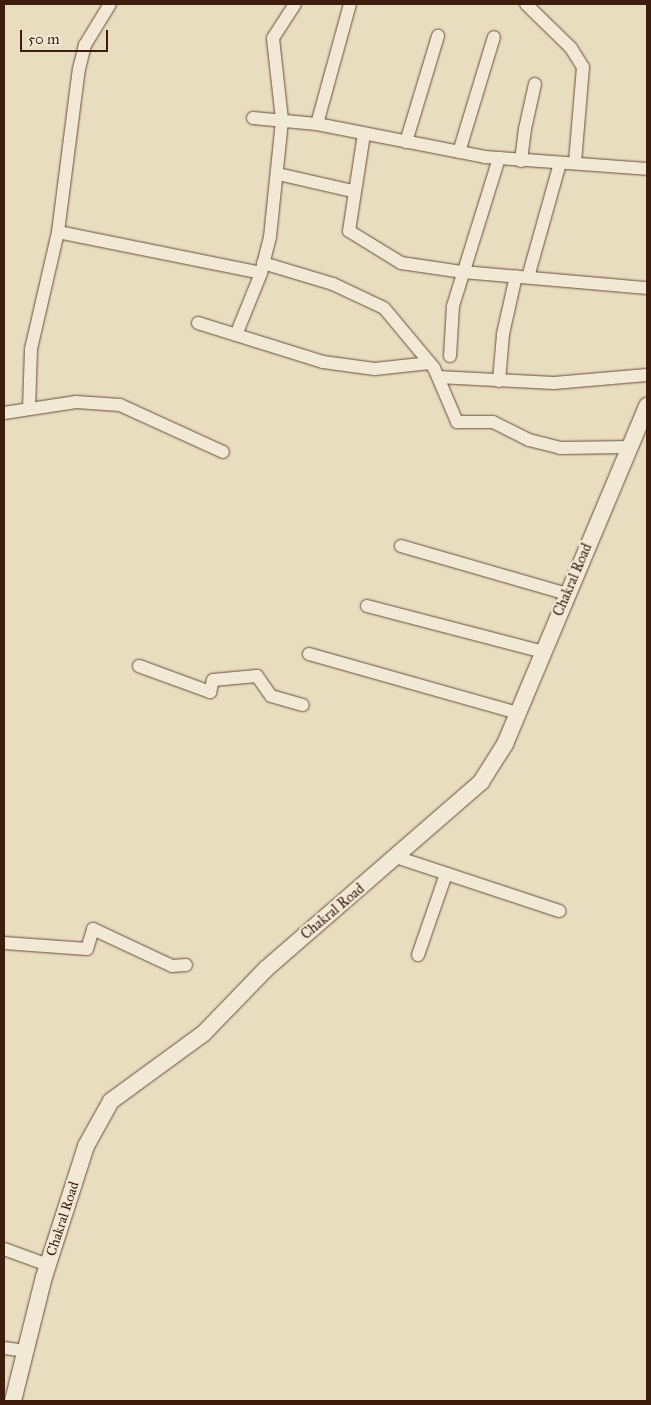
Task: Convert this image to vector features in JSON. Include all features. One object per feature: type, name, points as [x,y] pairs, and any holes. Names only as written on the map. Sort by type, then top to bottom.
[{"type":"street","points":[[29,409],[30,349],[58,232],[79,69],[85,44],[110,4]]},
{"type":"street","points":[[236,335],[262,268],[278,174],[282,120],[273,38],[295,4]]},
{"type":"street","points":[[317,124],[350,4]]},
{"type":"street","points":[[526,4],[571,48],[583,67],[575,163]]},
{"type":"street","points":[[406,142],[438,36]]},
{"type":"street","points":[[459,152],[494,37]]},
{"type":"street","points":[[521,161],[535,84]]},
{"type":"street","points":[[253,118],[317,124],[459,152],[521,161],[647,169]]},
{"type":"street","points":[[364,134],[353,190],[349,231],[401,263],[463,272],[647,288]]},
{"type":"street","points":[[450,356],[453,306],[500,158]]},
{"type":"street","points":[[500,381],[503,334],[560,163]]},
{"type":"street","points":[[278,174],[353,190]]},
{"type":"street","points":[[58,232],[262,268],[333,284],[384,308],[430,363],[457,422],[493,422],[529,440],[560,448],[629,447]]},
{"type":"street","points":[[198,323],[323,362],[375,369],[430,363]]},
{"type":"street","points":[[438,377],[554,383],[647,375]]},
{"type":"street","points":[[4,413],[76,402],[120,404],[223,452]]},
{"type":"street","name":"Chakral Road","points":[[14,1401],[48,1265],[86,1146],[111,1101],[204,1034],[267,968],[481,782],[505,744],[647,406]]},
{"type":"street","points":[[401,546],[567,594]]},
{"type":"street","points":[[368,606],[543,652]]},
{"type":"street","points":[[309,654],[518,713]]},
{"type":"street","points":[[139,666],[210,692],[214,680],[257,676],[271,696],[303,705]]},
{"type":"street","points":[[396,857],[559,912]]},
{"type":"street","points":[[418,955],[446,874]]},
{"type":"street","points":[[4,943],[86,948],[93,929],[172,966],[186,965]]},
{"type":"street","points":[[4,1249],[48,1265]]},
{"type":"street","points":[[4,1348],[25,1351]]}]
